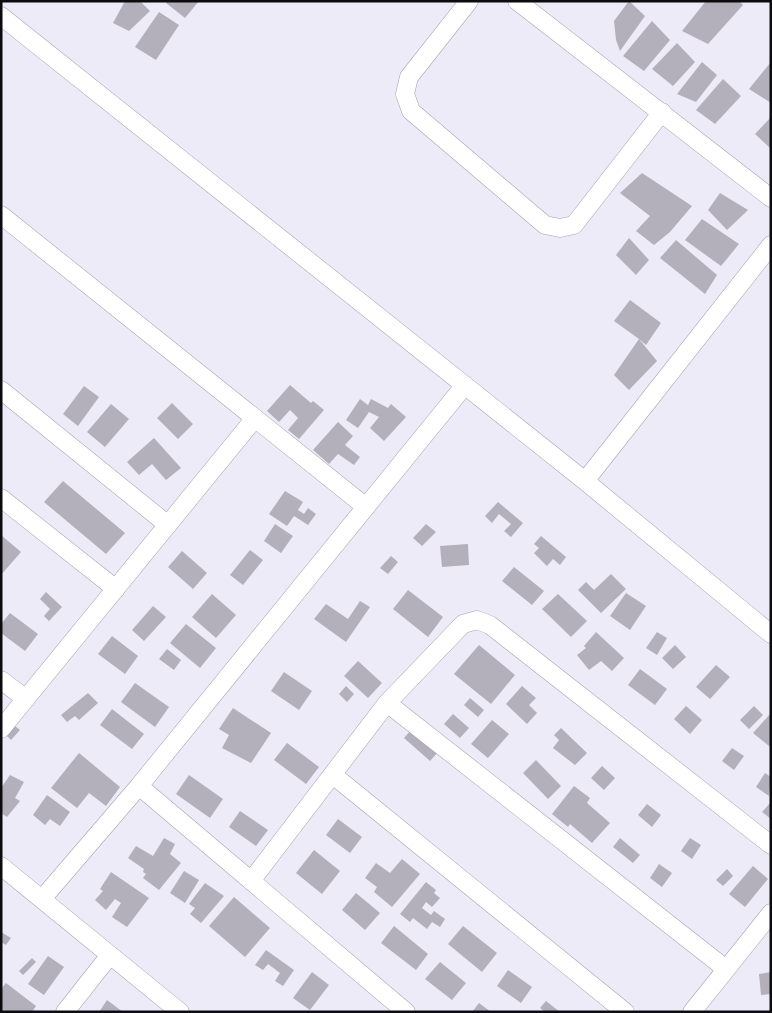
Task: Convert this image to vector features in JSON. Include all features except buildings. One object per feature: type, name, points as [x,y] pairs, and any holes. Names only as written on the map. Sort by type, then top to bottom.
[{"type":"street","points":[[469,1],[409,77],[405,94],[411,111],[545,225],[560,228],[574,225],[662,112]]},
{"type":"street","points":[[517,1],[771,198]]},
{"type":"street","points":[[1,16],[585,480],[771,634]]},
{"type":"street","points":[[1,215],[366,507]]},
{"type":"street","points":[[585,480],[771,246]]},
{"type":"street","points":[[42,899],[139,786],[465,385]]},
{"type":"street","points":[[1,390],[168,524]]},
{"type":"street","points":[[1,729],[255,418]]},
{"type":"street","points":[[1,498],[116,589]]},
{"type":"street","points":[[252,881],[387,703],[463,624],[477,620],[498,631],[771,845]]},
{"type":"street","points":[[1,680],[26,700]]},
{"type":"street","points":[[387,703],[726,969]]},
{"type":"street","points":[[333,774],[625,1012]]},
{"type":"street","points":[[139,786],[406,1012]]},
{"type":"street","points":[[1,866],[180,1012]]},
{"type":"street","points":[[692,1012],[771,913]]},
{"type":"street","points":[[65,1012],[110,955]]}]
